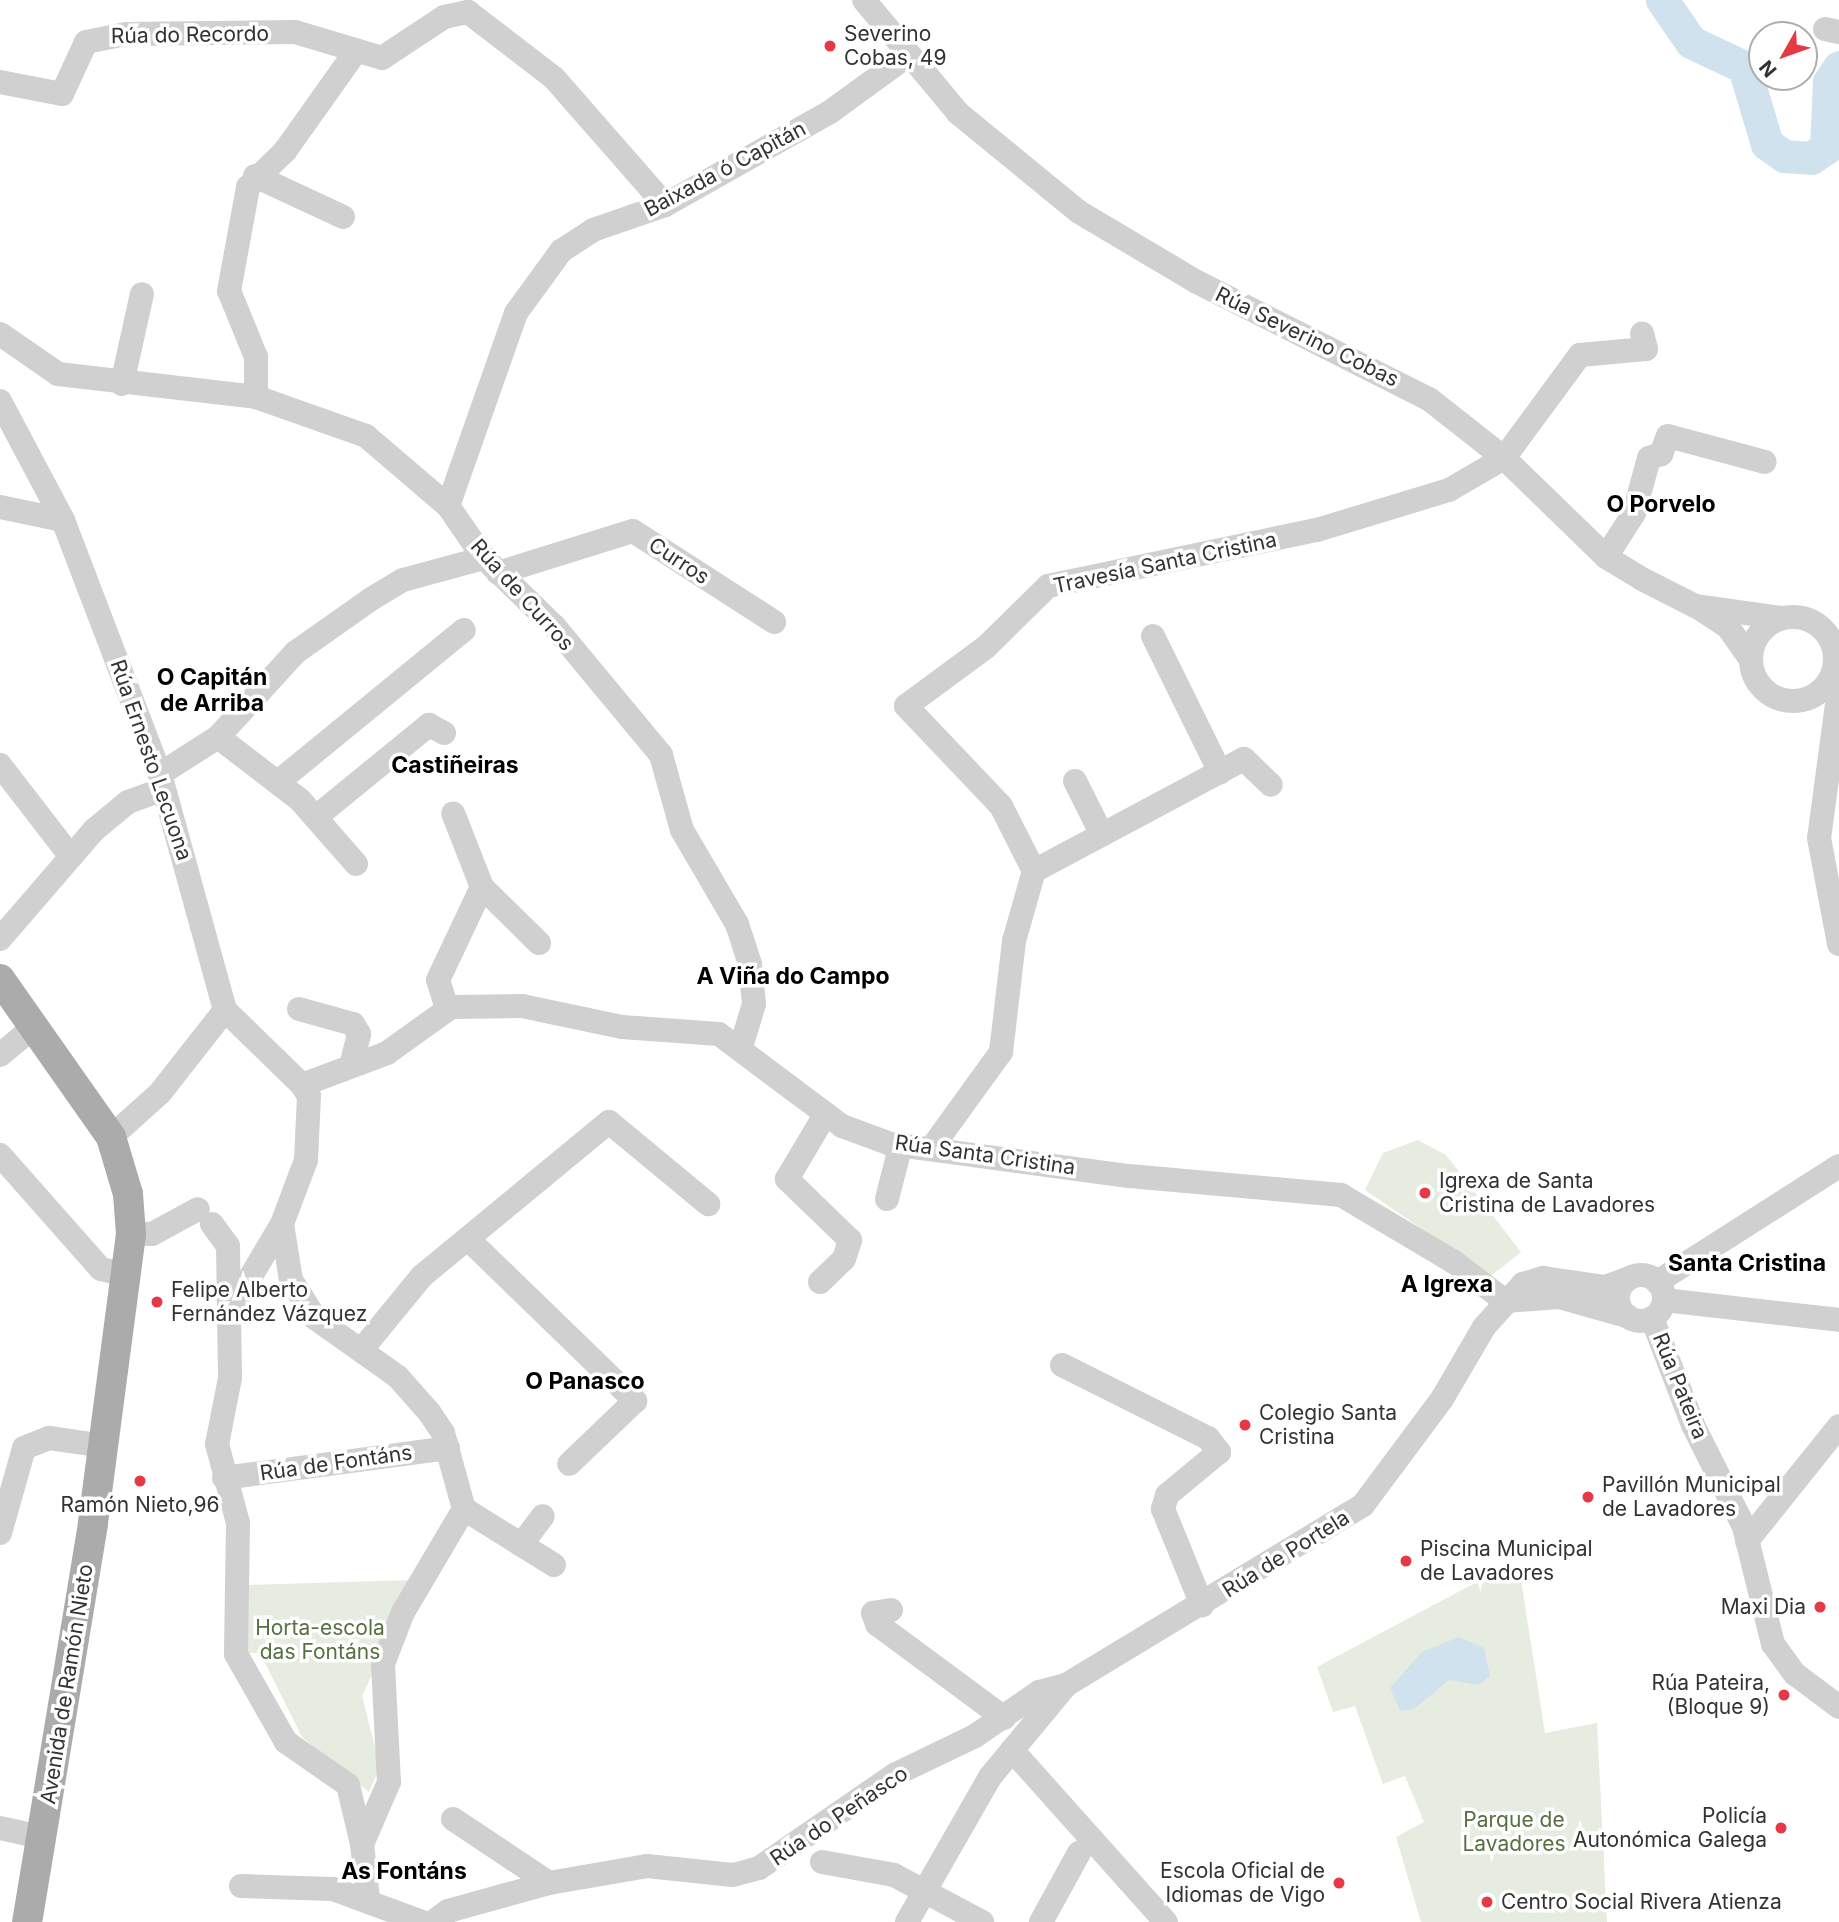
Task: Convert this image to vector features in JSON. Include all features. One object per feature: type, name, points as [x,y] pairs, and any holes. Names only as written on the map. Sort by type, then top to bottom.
[{"type":"main road","name":"Avenida de Ramón Nieto","points":[[0,979],[36,1025],[111,1137],[128,1194],[131,1234],[105,1446],[27,1922]]},
{"type":"street","name":"Rúa Severino Cobas","points":[[864,0],[907,56],[968,122],[1079,212],[1197,282],[1387,374],[1504,458],[1606,557],[1695,606],[1781,618]]},
{"type":"street","name":"Rúa do Recordo","points":[[0,82],[56,93],[67,90],[78,51],[102,37],[295,33],[354,54],[394,54],[444,17],[468,12],[554,78],[665,205]]},
{"type":"street","points":[[256,397],[256,357],[229,291],[255,176],[285,151],[354,54]]},
{"type":"street","name":"Baixada ó Capitán","points":[[448,506],[513,320],[534,284],[581,236],[665,205],[842,105],[907,56]]},
{"type":"street","points":[[255,176],[343,217]]},
{"type":"street","points":[[122,384],[142,294]]},
{"type":"street","points":[[1504,458],[1580,355],[1646,349],[1642,333]]},
{"type":"street","name":"Rúa de Curros","points":[[1,337],[58,374],[122,384],[256,397],[366,436],[448,506],[491,565],[554,626],[661,755],[682,830],[737,924],[750,964],[754,1004],[741,1047]]},
{"type":"street","name":"Rúa Ernesto Lecuona","points":[[0,401],[63,520],[161,782],[225,1010]]},
{"type":"street","points":[[1606,557],[1634,513],[1649,458],[1661,454],[1668,436],[1765,462]]},
{"type":"street","name":"Travesía Santa Cristina","points":[[1034,871],[1001,806],[906,706],[986,648],[1048,586],[1317,530],[1449,491],[1504,458]]},
{"type":"street","points":[[0,507],[63,520]]},
{"type":"street","name":"Curros","points":[[491,565],[633,531],[774,622]]},
{"type":"street","points":[[0,939],[71,857],[128,802],[161,782],[218,737],[296,652],[371,599],[403,580],[491,565]]},
{"type":"street","points":[[1695,606],[1728,627],[1750,659],[1765,690],[1798,701],[1833,726]]},
{"type":"street","points":[[1750,659],[1759,633],[1781,618],[1807,619],[1833,632],[1839,689],[1819,838],[1832,881],[1839,944]]},
{"type":"street","points":[[278,782],[464,630]]},
{"type":"street","points":[[1153,636],[1220,772]]},
{"type":"street","points":[[1798,701],[1824,688],[1835,662]]},
{"type":"street","points":[[316,817],[429,725],[444,733]]},
{"type":"street","points":[[218,737],[278,782],[316,817],[356,864]]},
{"type":"street","points":[[933,1146],[1001,1052],[1014,941],[1034,871],[1244,759],[1271,785]]},
{"type":"street","points":[[0,765],[71,857]]},
{"type":"street","points":[[1075,780],[1102,835]]},
{"type":"street","points":[[453,813],[482,887],[539,943]]},
{"type":"street","points":[[302,1085],[387,1053],[447,1009],[438,981],[482,887]]},
{"type":"street","name":"Rúa Santa Cristina","points":[[447,1009],[522,1006],[622,1027],[719,1034],[741,1047],[825,1115],[901,1144],[933,1146],[1129,1176],[1341,1195],[1444,1255],[1505,1301]]},
{"type":"street","points":[[299,1009],[353,1024],[359,1034],[351,1065]]},
{"type":"street","points":[[111,1137],[160,1093],[225,1010],[302,1085],[309,1096],[306,1160],[282,1224],[229,1313]]},
{"type":"street","points":[[0,1055],[36,1025]]},
{"type":"street","points":[[820,1282],[844,1259],[850,1240],[787,1179],[825,1115]]},
{"type":"street","points":[[363,1348],[422,1276],[609,1122],[708,1204]]},
{"type":"street","points":[[887,1199],[901,1144]]},
{"type":"street","points":[[0,1155],[101,1269],[128,1275]]},
{"type":"street","points":[[1505,1301],[1559,1297],[1627,1316],[1658,1300],[1839,1166]]},
{"type":"street","points":[[131,1234],[152,1234],[205,1217],[228,1246],[230,1378],[217,1444],[238,1523],[236,1654],[286,1742],[348,1785],[362,1844],[368,1898]]},
{"type":"street","name":"Rúa de Fontáns","points":[[282,1224],[299,1300],[363,1348],[429,1412],[448,1448],[464,1509]]},
{"type":"street","points":[[468,1239],[635,1401],[569,1464]]},
{"type":"street","name":"Rúa de Portela","points":[[907,1922],[971,1806],[1012,1750],[1066,1685],[1363,1505],[1505,1301],[1522,1283],[1543,1278],[1605,1287],[1630,1278]]},
{"type":"street","points":[[1627,1316],[1618,1296],[1630,1278],[1658,1300],[1839,1320]]},
{"type":"street","name":"Rúa Pateira","points":[[1658,1300],[1747,1541],[1773,1644],[1795,1674],[1839,1707]]},
{"type":"street","points":[[1062,1364],[1208,1438],[1219,1451],[1167,1495],[1163,1509],[1202,1605]]},
{"type":"street","points":[[1747,1541],[1839,1426]]},
{"type":"street","points":[[0,1533],[24,1448],[49,1438],[105,1446]]},
{"type":"street","name":"Rúa de Fontáns","points":[[225,1478],[448,1448]]},
{"type":"street","points":[[362,1844],[388,1782],[383,1664],[403,1612],[464,1509],[554,1565]]},
{"type":"street","points":[[521,1545],[543,1516]]},
{"type":"street","points":[[891,1610],[873,1613],[877,1624],[1004,1718]]},
{"type":"street","name":"Rúa do Peñasco","points":[[433,1922],[448,1911],[549,1883],[647,1867],[733,1875],[760,1868],[896,1774],[1004,1718],[1039,1692],[1066,1685]]},
{"type":"street","points":[[1012,1750],[1166,1922]]},
{"type":"street","points":[[453,1819],[549,1883]]},
{"type":"street","points":[[0,1828],[41,1838]]},
{"type":"street","points":[[1041,1922],[1079,1853]]},
{"type":"street","points":[[822,1862],[894,1875],[982,1922]]},
{"type":"street","points":[[241,1886],[333,1889],[368,1898],[422,1922]]},
{"type":"green space","points":[[1418,1140],[1446,1155],[1521,1252],[1491,1276],[1365,1190],[1383,1153]]},
{"type":"green space","name":"Parque de Lavadores","points":[[1490,1575],[1521,1580],[1545,1733],[1597,1723],[1607,1922],[1421,1922],[1396,1837],[1424,1822],[1405,1776],[1383,1784],[1355,1706],[1333,1712],[1317,1667]]},
{"type":"green space","name":"Horta-escola das Fontáns","points":[[416,1580],[362,1696],[380,1767],[369,1792],[302,1737],[260,1653],[244,1653],[244,1585]]},
{"type":"water","points":[[1459,1637],[1484,1648],[1490,1676],[1478,1685],[1449,1680],[1414,1709],[1400,1711],[1390,1688],[1422,1652]]},
{"type":"waterway","points":[[1662,0],[1691,42],[1744,67],[1767,144],[1784,156],[1811,158],[1826,148],[1829,82],[1839,67]]},
{"type":"place","name":"Severino Cobas, 49","points":[[830,46]]},
{"type":"place","name":"Igrexa de Santa Cristina de Lavadores","points":[[1425,1193]]},
{"type":"place","name":"Felipe Alberto Fernández Vázquez","points":[[157,1302]]},
{"type":"place","name":"Colegio Santa Cristina","points":[[1245,1425]]},
{"type":"place","name":"Ramón Nieto,96","points":[[140,1481]]},
{"type":"place","name":"Pavillón Municipal de Lavadores","points":[[1588,1497]]},
{"type":"place","name":"Piscina Municipal de Lavadores","points":[[1406,1561]]},
{"type":"place","name":"Maxi Dia","points":[[1820,1607]]},
{"type":"place","name":"Rúa Pateira, (Bloque 9)","points":[[1784,1695]]},
{"type":"place","name":"Policía Autonómica Galega","points":[[1781,1828]]},
{"type":"place","name":"Escola Oficial de Idiomas de Vigo","points":[[1339,1883]]},
{"type":"place","name":"Centro Social Rivera Atienza","points":[[1487,1902]]},
{"type":"district","name":"O Porvelo","points":[[1661,504]]},
{"type":"district","name":"O Capitán de Arriba","points":[[212,690]]},
{"type":"district","name":"Castiñeiras","points":[[455,765]]},
{"type":"district","name":"A Viña do Campo","points":[[793,976]]},
{"type":"district","name":"Santa Cristina","points":[[1747,1263]]},
{"type":"district","name":"A Igrexa","points":[[1447,1284]]},
{"type":"district","name":"O Panasco","points":[[585,1381]]},
{"type":"district","name":"As Fontáns","points":[[404,1871]]}]
